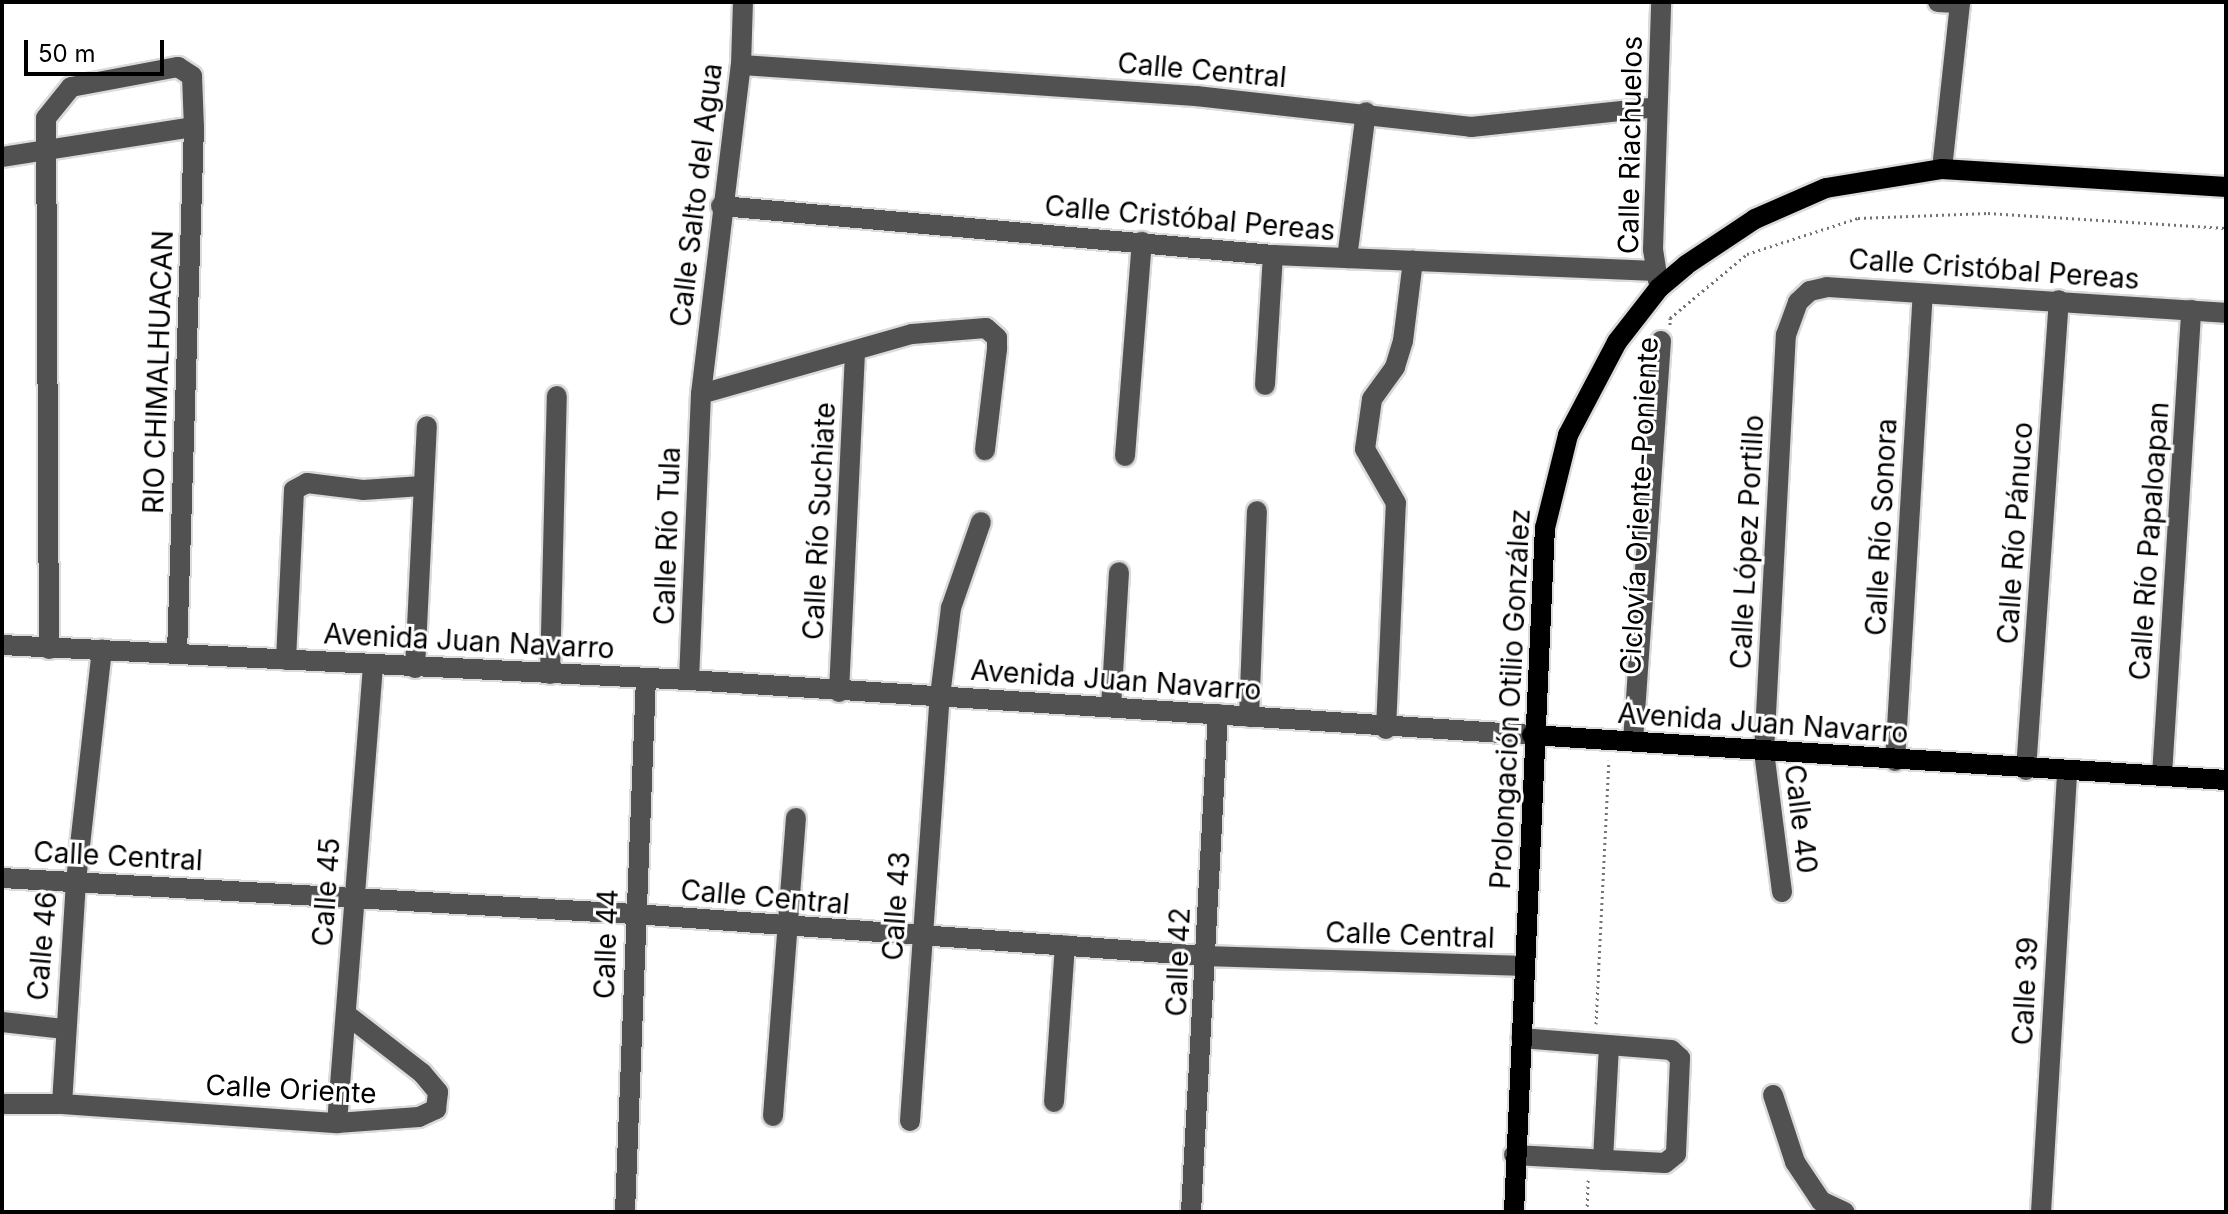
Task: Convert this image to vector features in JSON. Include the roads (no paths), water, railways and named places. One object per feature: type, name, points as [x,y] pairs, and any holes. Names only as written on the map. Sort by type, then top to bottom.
[{"type":"main road","name":"Prolongación Otilio González","points":[[1514,1212],[1532,735],[1545,528],[1557,466],[1582,401],[1658,280],[1755,219],[1792,201],[1826,188],[1942,169],[2226,187]]},
{"type":"main road","name":"Avenida Juan Navarro","points":[[1532,735],[2026,770],[2226,780]]},
{"type":"street","name":"Calle Salto del Agua","points":[[701,394],[721,206],[741,65],[743,2]]},
{"type":"street","name":"Calle Riachuelos","points":[[1658,280],[1657,107],[1661,2]]},
{"type":"street","points":[[1938,2],[1960,3],[1942,169]]},
{"type":"street","name":"Calle Central","points":[[741,65],[1366,112],[1471,127],[1657,107]]},
{"type":"street","name":"RIO CHIMALHUACAN","points":[[43,153],[46,118],[71,87],[178,67],[191,74],[194,127],[177,654]]},
{"type":"street","points":[[1347,258],[1366,112]]},
{"type":"street","points":[[2,157],[194,127]]},
{"type":"street","points":[[43,153],[49,649]]},
{"type":"street","name":"Calle Cristóbal Pereas","points":[[721,206],[1273,255],[1413,261],[1658,280]]},
{"type":"street","points":[[1125,456],[1142,242]]},
{"type":"street","points":[[1265,385],[1273,255]]},
{"type":"street","points":[[1386,729],[1396,503],[1365,449],[1372,399],[1395,367],[1403,341],[1413,261]]},
{"type":"street","name":"Calle Cristóbal Pereas","points":[[1786,335],[1794,308],[1817,288],[2059,300],[2226,313]]},
{"type":"street","name":"Calle Río Sonora","points":[[1895,761],[1923,295]]},
{"type":"street","name":"Calle Río Pánuco","points":[[2026,770],[2059,300]]},
{"type":"street","name":"Calle Río Papaloapan","points":[[2162,775],[2191,310]]},
{"type":"street","points":[[701,394],[855,353],[912,334],[976,326],[991,331],[997,349],[985,450]]},
{"type":"street","name":"Calle López Portillo","points":[[1764,752],[1786,335]]},
{"type":"street","points":[[1638,741],[1665,338]]},
{"type":"street","name":"Calle Río Suchiate","points":[[839,692],[855,353]]},
{"type":"street","name":"Calle Río Tula","points":[[689,680],[701,394]]},
{"type":"street","points":[[550,674],[557,396]]},
{"type":"street","points":[[415,668],[427,426]]},
{"type":"street","points":[[286,660],[294,490],[307,483],[363,490],[422,486]]},
{"type":"street","points":[[1249,717],[1257,511]]},
{"type":"street","name":"Calle 43","points":[[910,1121],[940,696],[951,608],[981,522]]},
{"type":"street","points":[[1111,707],[1119,572]]},
{"type":"street","name":"Avenida Juan Navarro","points":[[2,645],[689,680],[1218,714],[1386,729],[1532,735]]},
{"type":"street","name":"Calle 46","points":[[62,1104],[63,1029],[76,881],[102,649]]},
{"type":"street","name":"Calle 45","points":[[337,1123],[373,665]]},
{"type":"street","name":"Calle 44","points":[[625,1212],[646,678]]},
{"type":"street","name":"Calle 42","points":[[1191,1212],[1218,714]]},
{"type":"street","name":"Calle 40","points":[[1764,752],[1782,892]]},
{"type":"street","name":"Calle 39","points":[[2041,1212],[2067,772]]},
{"type":"street","points":[[773,1116],[796,818]]},
{"type":"street","name":"Calle Central","points":[[2,878],[635,914],[921,939],[1065,945],[1206,956],[1524,966]]},
{"type":"street","points":[[1054,1102],[1065,945]]},
{"type":"street","name":"Calle Oriente","points":[[2,1104],[62,1104],[337,1123],[419,1117],[432,1112],[439,1101],[422,1073],[346,1014]]},
{"type":"street","points":[[2,1022],[63,1029]]},
{"type":"street","points":[[1514,1155],[1665,1163],[1676,1154],[1680,1058],[1671,1050],[1521,1038]]},
{"type":"street","points":[[1596,1159],[1602,1045]]},
{"type":"street","points":[[1773,1095],[1784,1141],[1821,1201],[1845,1212]]}]
